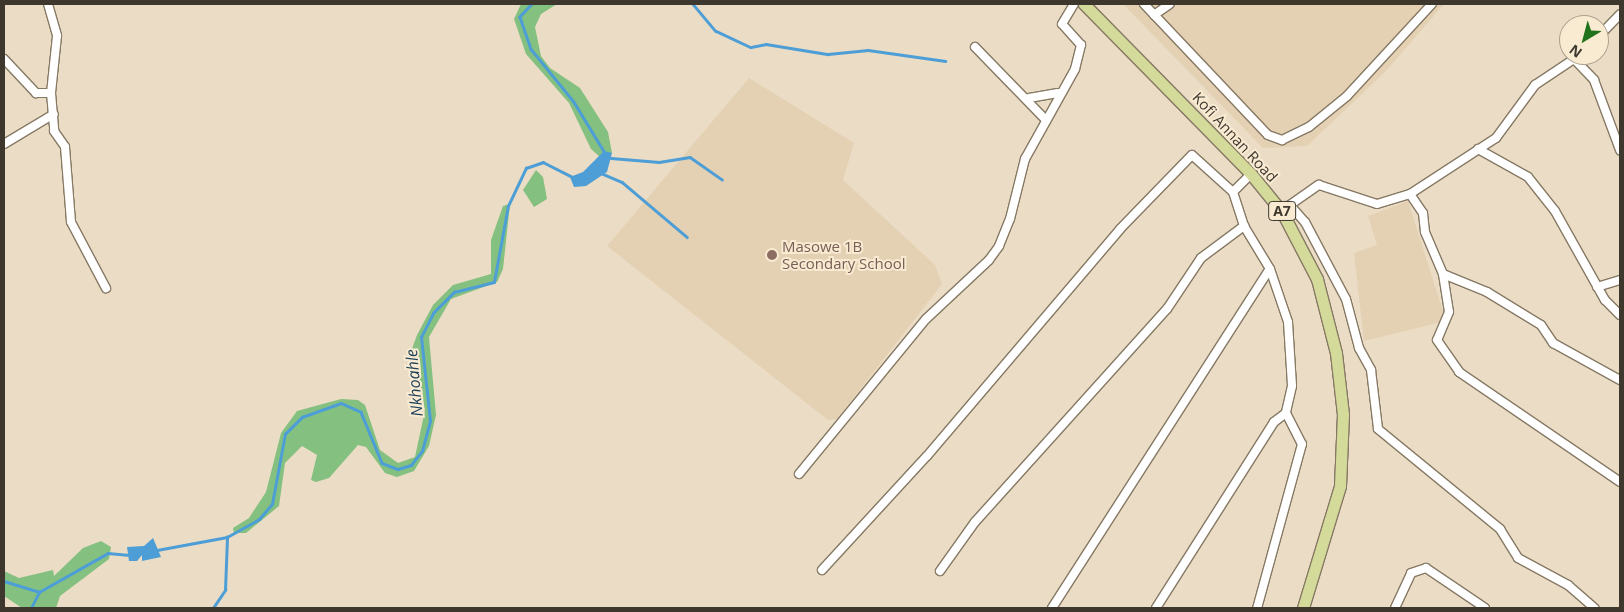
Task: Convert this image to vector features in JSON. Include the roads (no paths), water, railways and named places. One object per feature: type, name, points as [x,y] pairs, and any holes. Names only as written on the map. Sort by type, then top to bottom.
[{"type":"main road","name":"Kofi Annan Road","points":[[1084,4],[1286,208],[1316,279],[1336,353],[1343,414],[1340,486],[1303,608]]},
{"type":"street","points":[[48,4],[58,36],[51,93],[54,131],[65,147],[71,222],[106,288]]},
{"type":"street","points":[[799,474],[926,319],[989,260],[1010,219],[1025,159],[1058,93],[1075,69],[1081,44],[1062,24],[1074,4]]},
{"type":"street","points":[[1144,4],[1268,135],[1282,140],[1309,127],[1346,96],[1432,4]]},
{"type":"street","points":[[1154,15],[1170,4]]},
{"type":"street","points":[[1609,26],[1620,14]]},
{"type":"street","points":[[975,47],[994,70],[1028,98],[1045,119]]},
{"type":"street","points":[[4,59],[36,92],[51,93]]},
{"type":"street","points":[[1565,65],[1536,85],[1496,138],[1410,194],[1377,204],[1319,185],[1286,208],[1305,222],[1346,299],[1359,348],[1371,370],[1378,429],[1500,529],[1518,558],[1568,585],[1594,608]]},
{"type":"street","points":[[1583,65],[1594,80],[1620,150]]},
{"type":"street","points":[[1028,98],[1058,93]]},
{"type":"street","points":[[4,144],[54,114]]},
{"type":"street","points":[[1478,149],[1528,177],[1555,211],[1597,288],[1620,315]]},
{"type":"street","points":[[822,570],[927,456],[1120,229],[1192,155],[1233,192],[1244,226],[1270,269],[1288,322],[1292,356],[1292,386],[1286,414],[1302,444],[1256,608]]},
{"type":"street","points":[[1233,192],[1251,174]]},
{"type":"street","points":[[1410,194],[1423,213],[1425,232],[1443,274],[1449,312],[1437,340],[1459,372],[1620,482]]},
{"type":"street","points":[[940,571],[976,522],[1167,309],[1201,258],[1244,226]]},
{"type":"street","points":[[1052,608],[1270,269]]},
{"type":"street","points":[[1443,274],[1508,304],[1541,325],[1553,343],[1620,380]]},
{"type":"street","points":[[1597,288],[1620,280]]},
{"type":"street","points":[[1156,608],[1274,422],[1286,414]]},
{"type":"street","points":[[1396,608],[1411,572],[1426,568],[1485,608]]},
{"type":"water","points":[[604,151],[612,153],[607,172],[586,186],[574,187],[570,177],[583,172]]},
{"type":"water","points":[[153,538],[161,557],[142,561],[142,555],[137,561],[129,561],[127,547],[144,546]]},
{"type":"waterway","name":"Nkhoahle","points":[[532,4],[520,17],[531,49],[574,102],[605,153]]},
{"type":"waterway","points":[[693,4],[716,31],[751,47],[766,44],[828,54],[868,50],[945,61]]},
{"type":"waterway","points":[[611,158],[659,162],[690,157],[722,179]]},
{"type":"waterway","name":"Nkhoahle","points":[[157,550],[227,537],[259,519],[272,504],[285,434],[302,417],[341,403],[361,412],[382,463],[398,469],[411,465],[422,451],[430,421],[421,337],[433,313],[454,292],[494,282],[508,206],[526,168],[543,162],[572,177]]},
{"type":"waterway","points":[[603,174],[622,182],[687,237]]},
{"type":"waterway","points":[[213,608],[225,590],[227,537]]},
{"type":"waterway","name":"Nkhoahle","points":[[4,581],[39,592],[108,553],[132,555]]},
{"type":"waterway","points":[[31,608],[39,592]]},
{"type":"place","name":"Masowe 1B Secondary School","points":[[772,255]]}]
